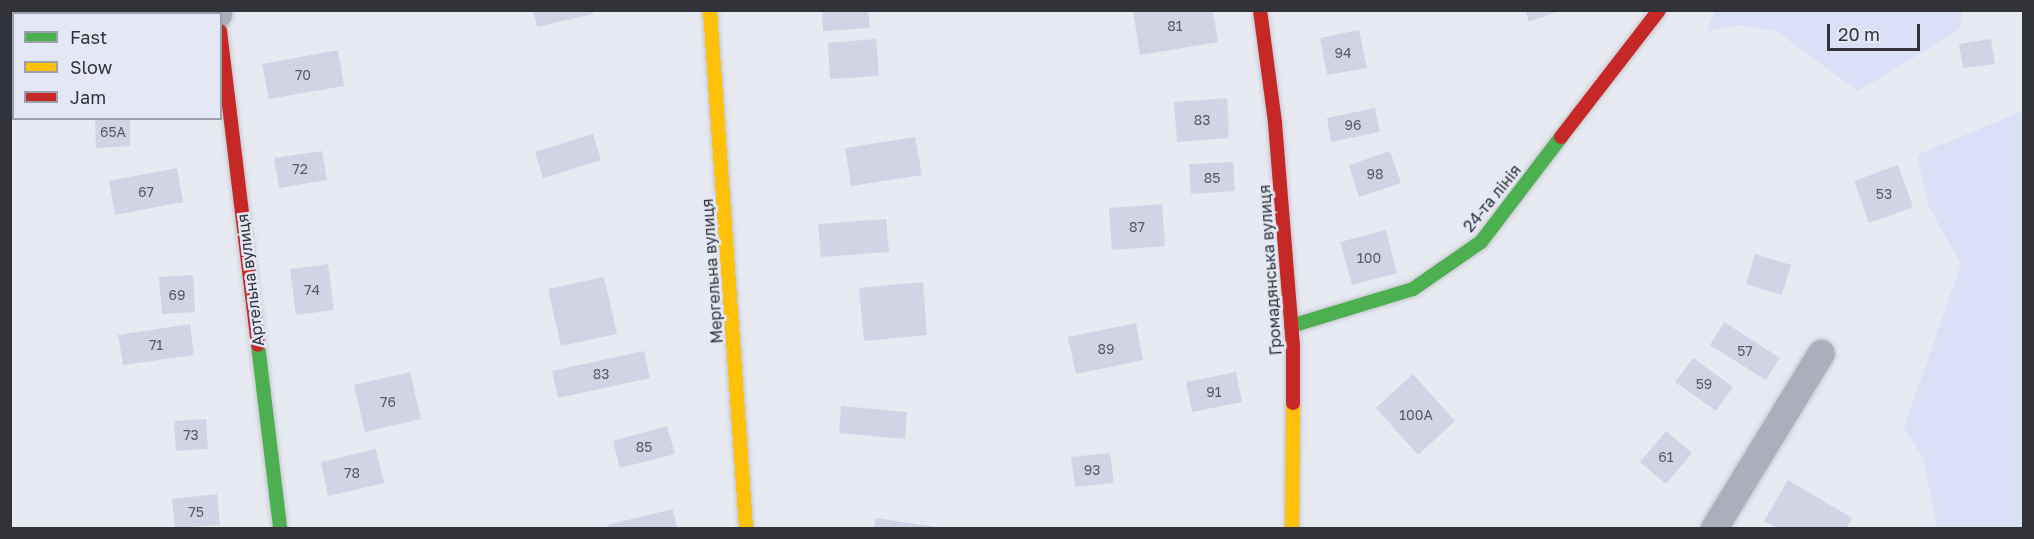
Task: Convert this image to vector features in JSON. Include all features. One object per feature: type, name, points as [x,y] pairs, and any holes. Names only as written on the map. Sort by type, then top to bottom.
[{"type":"street","name":"Мергельна вулиця","points":[[710,10],[746,528]]},
{"type":"street","name":"Громадянська вулиця","points":[[1260,10],[1275,123],[1291,326],[1292,528]]},
{"type":"street","name":"24-та лінія","points":[[1291,326],[1413,289],[1481,242],[1659,10]]},
{"type":"street","name":"Артельна вулиця","points":[[222,48],[280,528]]},
{"type":"street","points":[[1714,528],[1821,353]]},
{"type":"shaded area","points":[[1715,10],[1963,11],[1959,30],[1858,91],[1776,31],[1739,25],[1707,31]]},
{"type":"shaded area","points":[[2023,111],[2023,528],[1937,528],[1923,457],[1904,428],[1961,264],[1929,207],[1917,155]]},
{"type":"building","points":[[113,10],[149,10],[149,12],[114,12]]},
{"type":"building","points":[[533,10],[593,10],[593,14],[537,27]]},
{"type":"building","points":[[822,10],[868,10],[870,28],[823,31]]},
{"type":"building","points":[[1133,10],[1213,10],[1218,42],[1140,55]]},
{"type":"building","points":[[1525,10],[1559,10],[1559,11],[1529,22]]},
{"type":"building","points":[[1359,30],[1367,68],[1327,75],[1320,38]]},
{"type":"building","points":[[876,39],[879,76],[830,79],[828,43]]},
{"type":"building","points":[[1991,39],[1995,64],[1963,68],[1959,44]]},
{"type":"building","points":[[338,50],[344,86],[269,99],[262,64]]},
{"type":"building","points":[[1227,98],[1229,138],[1177,142],[1174,102]]},
{"type":"building","points":[[1375,108],[1380,132],[1331,142],[1327,118]]},
{"type":"building","points":[[95,120],[130,120],[130,146],[96,148]]},
{"type":"building","points":[[593,134],[601,160],[543,178],[535,152]]},
{"type":"building","points":[[915,137],[922,175],[851,186],[845,148]]},
{"type":"building","points":[[322,151],[327,180],[279,188],[274,158]]},
{"type":"building","points":[[1390,151],[1401,183],[1359,197],[1349,165]]},
{"type":"building","points":[[1233,162],[1235,191],[1191,194],[1189,164]]},
{"type":"building","points":[[1898,165],[1913,207],[1869,223],[1854,181]]},
{"type":"building","points":[[177,168],[183,202],[115,215],[109,181]]},
{"type":"building","points":[[1162,204],[1165,246],[1112,250],[1109,208]]},
{"type":"building","points":[[886,219],[889,252],[821,257],[818,224]]},
{"type":"building","points":[[1386,230],[1397,273],[1352,285],[1340,242]]},
{"type":"building","points":[[1755,254],[1791,265],[1782,295],[1746,284]]},
{"type":"building","points":[[328,264],[334,310],[296,315],[290,269]]},
{"type":"building","points":[[193,275],[195,312],[162,314],[159,277]]},
{"type":"building","points":[[604,277],[617,334],[561,346],[548,289]]},
{"type":"building","points":[[923,282],[927,335],[864,341],[859,288]]},
{"type":"building","points":[[1724,322],[1780,358],[1766,380],[1710,345]]},
{"type":"building","points":[[1136,323],[1143,360],[1076,374],[1068,337]]},
{"type":"building","points":[[190,324],[194,355],[123,365],[118,335]]},
{"type":"building","points":[[644,351],[650,378],[558,398],[552,371]]},
{"type":"building","points":[[1693,358],[1733,387],[1716,411],[1675,382]]},
{"type":"building","points":[[410,372],[421,419],[365,432],[354,385]]},
{"type":"building","points":[[1236,372],[1242,402],[1192,412],[1186,382]]},
{"type":"building","points":[[1413,374],[1455,421],[1418,455],[1376,408]]},
{"type":"building","points":[[841,406],[907,412],[905,439],[839,433]]},
{"type":"building","points":[[206,419],[208,449],[176,451],[174,421]]},
{"type":"building","points":[[667,426],[675,454],[620,468],[613,441]]},
{"type":"building","points":[[1666,431],[1692,453],[1666,484],[1640,462]]},
{"type":"building","points":[[376,449],[384,483],[328,496],[321,462]]},
{"type":"building","points":[[1110,453],[1114,483],[1075,487],[1071,457]]},
{"type":"building","points":[[1788,480],[1852,518],[1846,528],[1777,528],[1764,521]]},
{"type":"building","points":[[217,494],[220,525],[175,528],[172,499]]},
{"type":"building","points":[[673,509],[677,528],[608,528],[607,525]]},
{"type":"building","points":[[876,518],[936,527],[936,528],[874,528]]},
{"type":"traffic: fast","points":[[1291,326],[1413,289],[1481,242],[1561,137]]},
{"type":"traffic: fast","points":[[258,345],[280,528]]},
{"type":"traffic: slow","points":[[710,10],[746,528]]},
{"type":"traffic: slow","points":[[1292,528],[1293,403]]},
{"type":"traffic: jam","points":[[1260,10],[1275,123],[1293,345],[1293,403]]},
{"type":"traffic: jam","points":[[1561,137],[1659,10]]},
{"type":"traffic: jam","points":[[222,48],[258,345]]}]
